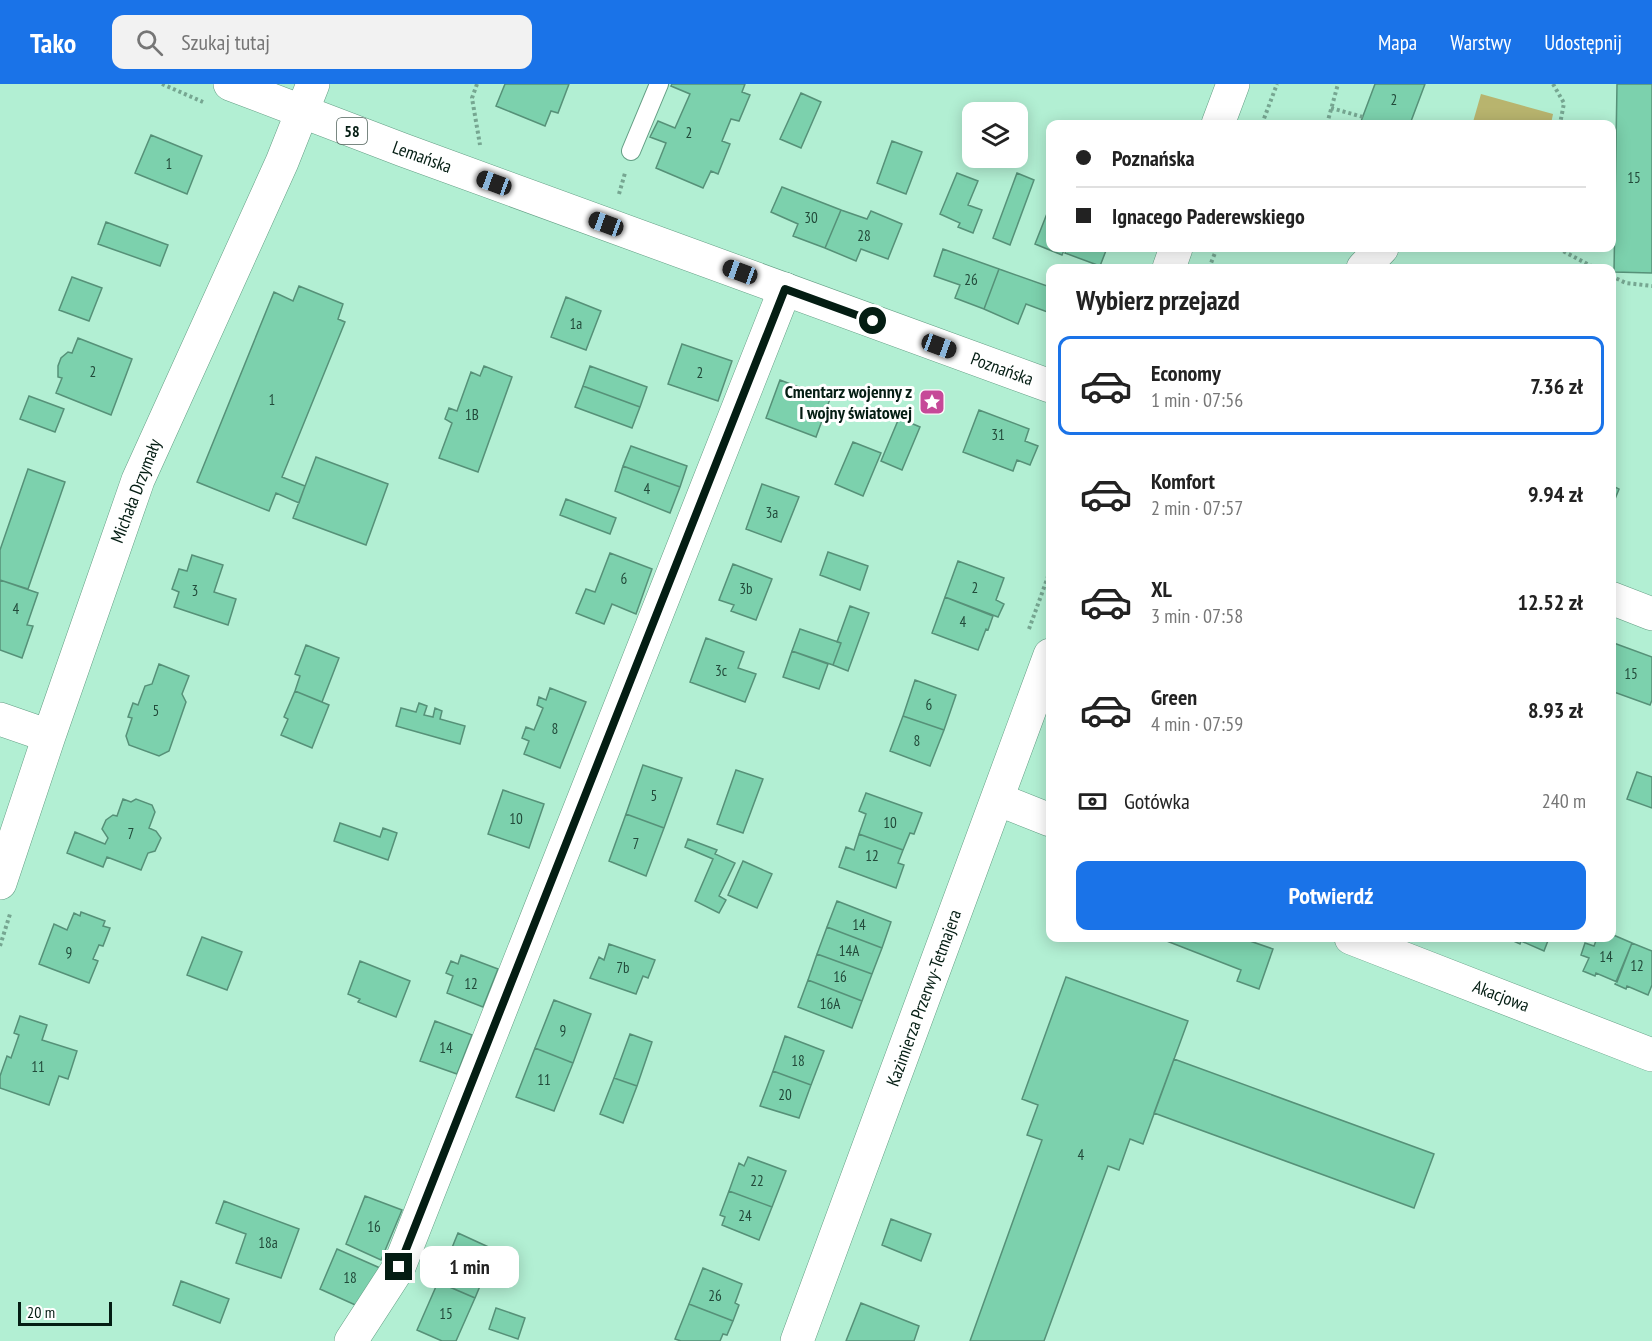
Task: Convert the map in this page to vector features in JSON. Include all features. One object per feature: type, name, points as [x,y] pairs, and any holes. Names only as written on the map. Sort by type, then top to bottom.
[{"type":"street","name":"Lemańska","points":[[230,84],[307,98],[403,150],[785,289]]},
{"type":"street","points":[[1220,120],[1233,84]]},
{"type":"street","name":"Michała Drzymały","points":[[0,883],[138,480],[282,162],[307,98]]},
{"type":"street","points":[[1367,264],[1378,252]]},
{"type":"street","points":[[351,1341],[399,1267],[785,289]]},
{"type":"street","name":"Poznańska","points":[[785,289],[1046,385]]},
{"type":"street","points":[[1616,600],[1652,614]]},
{"type":"street","name":"Kazimierza Przerwy-Tetmajera","points":[[797,1341],[1046,666]]},
{"type":"street","points":[[0,719],[49,736]]},
{"type":"street","points":[[997,799],[1046,818]]},
{"type":"street","name":"Akacjowa","points":[[1361,942],[1652,1055]]},
{"type":"lane","points":[[631,151],[659,84]]},
{"type":"path","points":[[477,84],[472,98],[480,145]]},
{"type":"path","points":[[1264,120],[1277,84]]},
{"type":"path","points":[[1328,120],[1338,84]]},
{"type":"path","points":[[1553,84],[1564,104],[1561,120]]},
{"type":"path","points":[[1331,108],[1363,117]]},
{"type":"path","points":[[616,204],[631,151]]},
{"type":"path","points":[[1566,252],[1588,264]]},
{"type":"path","points":[[1616,278],[1626,283],[1652,286]]},
{"type":"shaded area","points":[[1481,94],[1553,114],[1552,120],[1474,120]]},
{"type":"building","points":[[505,84],[569,84],[558,113],[551,111],[545,126],[496,106]]},
{"type":"building","points":[[672,84],[745,84],[742,92],[750,95],[739,121],[731,119],[722,141],[730,144],[718,174],[711,171],[703,188],[656,168],[666,143],[650,137],[658,121],[675,128],[690,94],[671,86]]},
{"type":"building","points":[[1375,84],[1425,84],[1412,120],[1362,120]]},
{"type":"building","points":[[1617,84],[1652,84],[1652,273],[1616,272],[1616,264],[1614,264]]},
{"type":"building","points":[[801,93],[821,102],[801,148],[780,139]]},
{"type":"building","points":[[151,135],[202,156],[187,194],[135,173]]},
{"type":"building","points":[[892,141],[922,152],[906,194],[877,183]]},
{"type":"building","points":[[957,173],[978,181],[968,205],[982,210],[973,233],[958,227],[960,223],[940,214]]},
{"type":"building","points":[[1017,173],[1034,180],[1010,245],[993,238]]},
{"type":"building","points":[[782,187],[841,210],[825,248],[793,236],[798,224],[771,212]]},
{"type":"building","points":[[841,210],[867,219],[871,211],[902,224],[888,259],[861,249],[856,261],[825,248]]},
{"type":"building","points":[[1046,216],[1046,248],[1035,244]]},
{"type":"building","points":[[106,222],[168,245],[160,266],[98,244]]},
{"type":"building","points":[[943,249],[999,269],[984,309],[955,298],[960,285],[934,276]]},
{"type":"building","points":[[1105,252],[1101,264],[1095,264],[1065,253]]},
{"type":"building","points":[[999,269],[1046,286],[1046,312],[1026,304],[1018,324],[984,309]]},
{"type":"building","points":[[72,277],[102,288],[89,321],[59,310]]},
{"type":"building","points":[[299,286],[343,304],[338,319],[345,322],[282,477],[305,486],[299,503],[276,493],[269,511],[197,482],[274,292],[293,301]]},
{"type":"building","points":[[566,297],[601,311],[586,350],[551,337]]},
{"type":"building","points":[[78,338],[132,359],[111,415],[56,393],[62,378],[58,377],[61,358],[68,352],[72,353]]},
{"type":"building","points":[[682,344],[732,361],[718,401],[668,384]]},
{"type":"building","points":[[484,366],[512,377],[478,472],[439,458],[452,423],[445,419],[449,408],[457,411],[471,372],[480,376]]},
{"type":"building","points":[[590,366],[647,387],[640,407],[583,386]]},
{"type":"building","points":[[780,380],[830,399],[816,437],[766,418]]},
{"type":"building","points":[[583,386],[640,407],[632,428],[575,407]]},
{"type":"building","points":[[29,396],[64,409],[55,432],[20,419]]},
{"type":"building","points":[[979,410],[1029,429],[1025,441],[1038,446],[1030,465],[1017,460],[1013,471],[963,452]]},
{"type":"building","points":[[899,418],[920,427],[902,470],[881,461]]},
{"type":"building","points":[[853,442],[881,453],[863,496],[835,484]]},
{"type":"building","points":[[631,446],[687,466],[680,487],[623,466]]},
{"type":"building","points":[[316,457],[388,484],[366,545],[293,518]]},
{"type":"building","points":[[623,466],[680,487],[670,513],[615,491]]},
{"type":"building","points":[[28,469],[65,482],[28,589],[0,580],[0,550]]},
{"type":"building","points":[[762,484],[799,497],[781,542],[746,529]]},
{"type":"building","points":[[566,499],[616,518],[610,534],[560,515]]},
{"type":"building","points":[[828,552],[868,566],[860,590],[820,575]]},
{"type":"building","points":[[610,553],[652,569],[636,614],[612,604],[604,624],[576,613],[586,589],[595,592]]},
{"type":"building","points":[[192,555],[223,565],[214,592],[236,599],[228,625],[174,607],[179,592],[172,589],[179,569],[187,571]]},
{"type":"building","points":[[958,561],[1004,578],[996,600],[1004,604],[998,617],[945,597]]},
{"type":"building","points":[[733,564],[772,579],[756,620],[731,611],[734,605],[719,600]]},
{"type":"building","points":[[0,580],[38,593],[27,625],[33,626],[22,658],[0,650]]},
{"type":"building","points":[[945,597],[993,616],[978,650],[932,633]]},
{"type":"building","points":[[850,606],[869,613],[848,671],[833,665],[841,643],[837,642]]},
{"type":"building","points":[[800,629],[841,643],[833,665],[792,651]]},
{"type":"building","points":[[706,638],[744,652],[738,668],[756,674],[745,702],[690,682]]},
{"type":"building","points":[[1616,644],[1652,657],[1650,705],[1616,693]]},
{"type":"building","points":[[306,645],[339,658],[322,702],[295,691],[300,676],[295,674]]},
{"type":"building","points":[[792,651],[828,664],[819,689],[783,677]]},
{"type":"building","points":[[159,664],[189,676],[182,694],[186,702],[169,751],[159,756],[129,745],[126,736],[132,718],[128,717],[133,703],[138,705],[145,686],[152,684]]},
{"type":"building","points":[[915,680],[956,695],[944,730],[903,716]]},
{"type":"building","points":[[550,688],[586,702],[560,768],[524,754],[529,741],[522,738],[526,727],[534,730],[543,708],[537,705],[539,697],[546,700]]},
{"type":"building","points":[[295,691],[329,705],[312,748],[281,735],[288,719],[284,717]]},
{"type":"building","points":[[419,703],[427,706],[424,715],[433,717],[435,708],[442,711],[440,719],[465,726],[460,744],[396,726],[401,708],[416,712]]},
{"type":"building","points":[[903,716],[944,730],[930,766],[890,751]]},
{"type":"building","points":[[643,765],[682,778],[664,828],[626,814]]},
{"type":"building","points":[[736,770],[763,779],[743,833],[717,824]]},
{"type":"building","points":[[1637,772],[1652,777],[1652,808],[1627,799]]},
{"type":"building","points":[[503,790],[544,804],[529,848],[488,834]]},
{"type":"building","points":[[866,793],[922,813],[914,834],[910,833],[903,850],[859,834],[866,814],[859,811]]},
{"type":"building","points":[[123,799],[131,802],[136,799],[152,805],[155,812],[149,828],[156,831],[161,838],[155,851],[148,853],[141,870],[107,857],[103,867],[67,853],[75,832],[105,844],[108,838],[102,829],[106,820],[113,815],[117,816]]},
{"type":"building","points":[[626,814],[664,828],[646,876],[609,861]]},
{"type":"building","points":[[340,823],[380,837],[383,828],[397,833],[388,860],[334,841]]},
{"type":"building","points":[[859,834],[903,850],[898,863],[904,865],[896,888],[839,867],[846,847],[854,850]]},
{"type":"building","points":[[688,839],[717,850],[715,854],[735,863],[719,896],[726,900],[719,913],[695,901],[713,859],[685,847]]},
{"type":"building","points":[[743,861],[772,874],[757,908],[728,895]]},
{"type":"building","points":[[837,901],[891,922],[882,948],[827,927]]},
{"type":"building","points":[[81,912],[105,921],[103,926],[110,928],[103,946],[99,945],[93,959],[98,961],[89,983],[39,964],[54,924],[67,930],[74,913],[80,916]]},
{"type":"building","points":[[827,927],[882,948],[872,974],[817,954]]},
{"type":"building","points":[[1616,936],[1632,943],[1617,982],[1596,973],[1595,976],[1583,971],[1589,958],[1581,955],[1585,943],[1594,946],[1596,942],[1616,942]]},
{"type":"building","points":[[202,937],[242,952],[227,990],[187,975]]},
{"type":"building","points":[[1169,942],[1253,942],[1273,949],[1259,989],[1237,981],[1241,970]]},
{"type":"building","points":[[1523,942],[1547,942],[1544,951]]},
{"type":"building","points":[[1632,943],[1652,951],[1652,985],[1648,995],[1627,986],[1626,989],[1615,984]]},
{"type":"building","points":[[609,944],[655,960],[648,978],[643,976],[636,994],[590,978],[599,957],[604,960]]},
{"type":"building","points":[[817,954],[872,974],[862,1001],[808,980]]},
{"type":"building","points":[[461,955],[498,969],[483,1007],[447,993],[453,976],[446,973],[451,961],[458,964]]},
{"type":"building","points":[[360,961],[410,981],[396,1017],[358,1002],[360,999],[348,994]]},
{"type":"building","points":[[1066,977],[1188,1021],[1143,1144],[1130,1139],[1119,1170],[1108,1166],[1044,1341],[970,1341],[1042,1140],[1027,1135],[1038,1105],[1022,1099]]},
{"type":"building","points":[[808,980],[862,1001],[852,1028],[798,1007]]},
{"type":"building","points":[[554,1000],[591,1014],[573,1063],[535,1048]]},
{"type":"building","points":[[20,1016],[47,1025],[42,1040],[77,1051],[68,1079],[59,1076],[49,1105],[0,1088],[0,1076],[7,1056],[11,1058],[19,1035],[14,1033]]},
{"type":"building","points":[[435,1021],[472,1035],[457,1074],[420,1061]]},
{"type":"building","points":[[630,1034],[652,1042],[637,1086],[614,1078]]},
{"type":"building","points":[[785,1036],[824,1051],[811,1085],[773,1071]]},
{"type":"building","points":[[535,1048],[573,1063],[554,1111],[516,1097]]},
{"type":"building","points":[[1174,1059],[1434,1154],[1414,1208],[1154,1113]]},
{"type":"building","points":[[773,1071],[811,1085],[799,1118],[760,1106]]},
{"type":"building","points":[[614,1078],[637,1086],[623,1123],[600,1114]]},
{"type":"building","points":[[748,1157],[786,1171],[772,1207],[729,1191],[739,1163],[744,1166]]},
{"type":"building","points":[[729,1191],[772,1207],[759,1240],[722,1225],[725,1217],[720,1215]]},
{"type":"building","points":[[365,1196],[402,1210],[381,1260],[346,1244]]},
{"type":"building","points":[[224,1201],[299,1229],[281,1278],[236,1263],[246,1234],[216,1223]]},
{"type":"building","points":[[891,1219],[931,1234],[921,1261],[882,1245]]},
{"type":"building","points":[[458,1233],[495,1250],[475,1298],[438,1282]]},
{"type":"building","points":[[337,1249],[380,1268],[362,1308],[320,1289]]},
{"type":"building","points":[[703,1268],[742,1284],[735,1303],[739,1305],[733,1321],[689,1304]]},
{"type":"building","points":[[181,1281],[229,1299],[220,1323],[173,1305]]},
{"type":"building","points":[[438,1282],[475,1298],[456,1341],[442,1341],[417,1330]]},
{"type":"building","points":[[861,1303],[919,1326],[914,1341],[846,1341]]},
{"type":"building","points":[[689,1304],[733,1321],[727,1335],[723,1334],[720,1341],[675,1339]]},
{"type":"building","points":[[496,1308],[525,1318],[518,1339],[489,1329]]},
{"type":"place","name":"Cmentarz wojenny z I wojny światowej","points":[[932,402]]},
{"type":"route","points":[[399,1267],[785,289],[873,321]]}]
